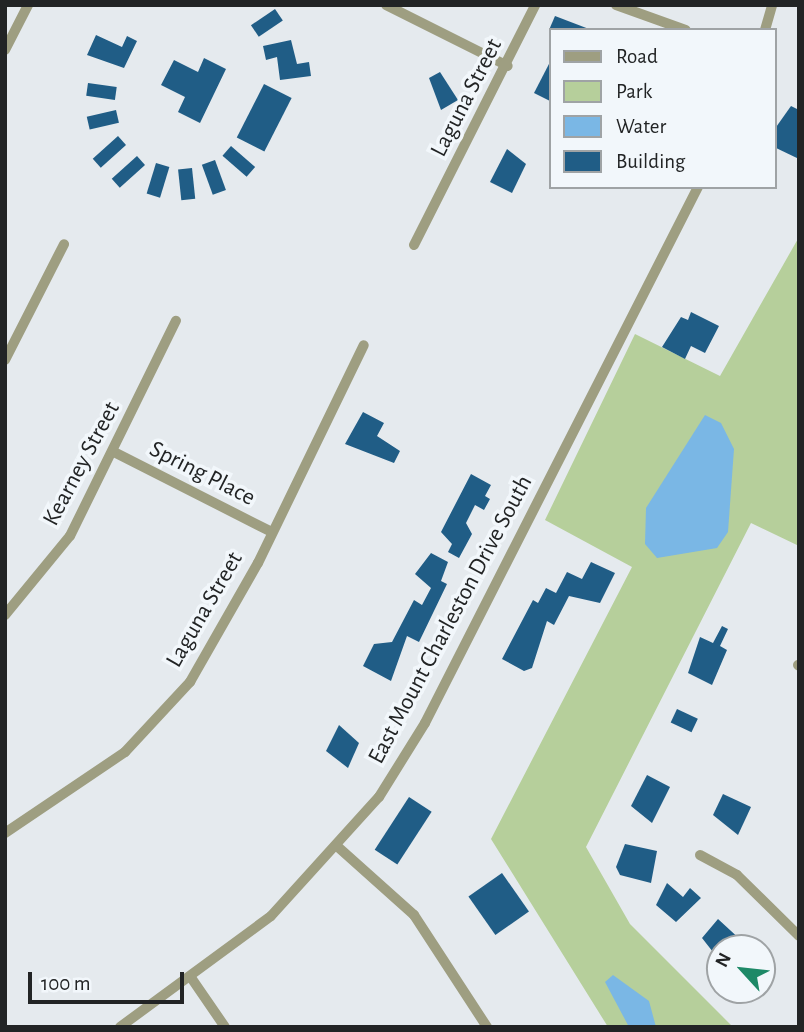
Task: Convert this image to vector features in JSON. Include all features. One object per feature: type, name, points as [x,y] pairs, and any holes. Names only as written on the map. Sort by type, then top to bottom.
[{"type":"street","points":[[5,50],[28,5]]},
{"type":"street","points":[[386,5],[508,66]]},
{"type":"street","name":"Laguna Street","points":[[414,245],[508,66],[535,5]]},
{"type":"street","points":[[616,5],[680,28]]},
{"type":"street","points":[[766,28],[772,5]]},
{"type":"street","name":"East Mount Charleston Drive South","points":[[120,1027],[192,979],[271,916],[338,847],[379,797],[425,723],[697,189]]},
{"type":"street","points":[[5,359],[64,244]]},
{"type":"street","name":"Kearney Street","points":[[5,615],[51,564],[114,452],[176,321]]},
{"type":"street","name":"Laguna Street","points":[[5,833],[92,778],[163,715],[208,654],[272,532],[364,345]]},
{"type":"street","name":"Spring Place","points":[[114,452],[272,532]]},
{"type":"street","points":[[338,847],[414,915],[488,1027]]},
{"type":"street","points":[[700,855],[737,875],[799,936]]},
{"type":"street","points":[[192,979],[225,1027]]},
{"type":"green space","points":[[799,237],[799,546],[751,523],[586,847],[630,924],[706,1000],[706,1004],[710,1004],[733,1027],[608,1027],[491,839],[632,567],[545,520],[635,334],[720,376]]},
{"type":"water","points":[[705,415],[721,423],[734,449],[728,532],[717,548],[657,558],[645,544],[646,508]]},
{"type":"water","points":[[613,975],[649,1001],[656,1027],[629,1027],[605,982]]},
{"type":"building","points":[[275,9],[283,21],[259,37],[251,25]]},
{"type":"building","points":[[555,16],[586,28],[550,28]]},
{"type":"building","points":[[96,35],[122,47],[127,36],[137,41],[124,68],[87,55]]},
{"type":"building","points":[[291,40],[297,64],[309,62],[311,76],[280,80],[277,57],[266,60],[263,46]]},
{"type":"building","points":[[204,58],[226,69],[200,123],[178,112],[185,97],[161,85],[174,60],[198,72]]},
{"type":"building","points":[[548,66],[548,100],[534,93]]},
{"type":"building","points":[[440,72],[458,100],[441,110],[429,78]]},
{"type":"building","points":[[88,83],[117,87],[115,100],[86,96]]},
{"type":"building","points":[[264,84],[292,98],[264,152],[237,137]]},
{"type":"building","points":[[791,106],[799,110],[799,159],[776,148],[776,127]]},
{"type":"building","points":[[116,110],[119,123],[90,129],[87,117]]},
{"type":"building","points":[[118,136],[126,145],[101,168],[93,159]]},
{"type":"building","points":[[231,146],[255,167],[247,177],[222,156]]},
{"type":"building","points":[[507,149],[526,164],[512,193],[490,182]]},
{"type":"building","points":[[137,156],[145,165],[120,188],[112,179]]},
{"type":"building","points":[[215,160],[226,190],[213,195],[202,165]]},
{"type":"building","points":[[156,163],[169,167],[160,198],[147,194]]},
{"type":"building","points":[[192,168],[195,199],[181,200],[178,169]]},
{"type":"building","points":[[691,312],[719,326],[705,353],[691,346],[685,359],[662,347],[681,317],[688,320]]},
{"type":"building","points":[[363,412],[384,423],[377,436],[400,451],[394,463],[345,444]]},
{"type":"building","points":[[471,474],[491,485],[485,496],[490,499],[484,510],[475,505],[466,523],[472,534],[459,558],[448,552],[452,544],[441,532]]},
{"type":"building","points":[[431,553],[448,562],[441,581],[447,584],[419,642],[407,636],[391,681],[363,666],[374,644],[392,642],[414,600],[422,605],[431,588],[415,574]]},
{"type":"building","points":[[591,562],[615,573],[600,603],[569,596],[554,625],[547,621],[532,668],[524,671],[502,659],[533,600],[538,603],[546,588],[556,593],[567,572],[582,579]]},
{"type":"building","points":[[722,626],[728,629],[720,646],[727,650],[712,685],[688,673],[700,637],[713,643]]},
{"type":"building","points":[[677,709],[698,719],[692,732],[671,723]]},
{"type":"building","points":[[339,725],[359,743],[348,768],[326,751]]},
{"type":"building","points":[[647,775],[670,787],[652,823],[631,806]]},
{"type":"building","points":[[723,794],[751,807],[738,835],[713,815]]},
{"type":"building","points":[[409,797],[432,812],[397,865],[375,850]]},
{"type":"building","points":[[625,844],[657,851],[651,883],[620,875],[616,867]]},
{"type":"building","points":[[502,873],[529,912],[495,935],[468,897]]},
{"type":"building","points":[[667,883],[683,897],[690,888],[701,898],[676,922],[656,905]]},
{"type":"building","points":[[718,919],[734,934],[706,934],[706,943],[702,938]]}]
